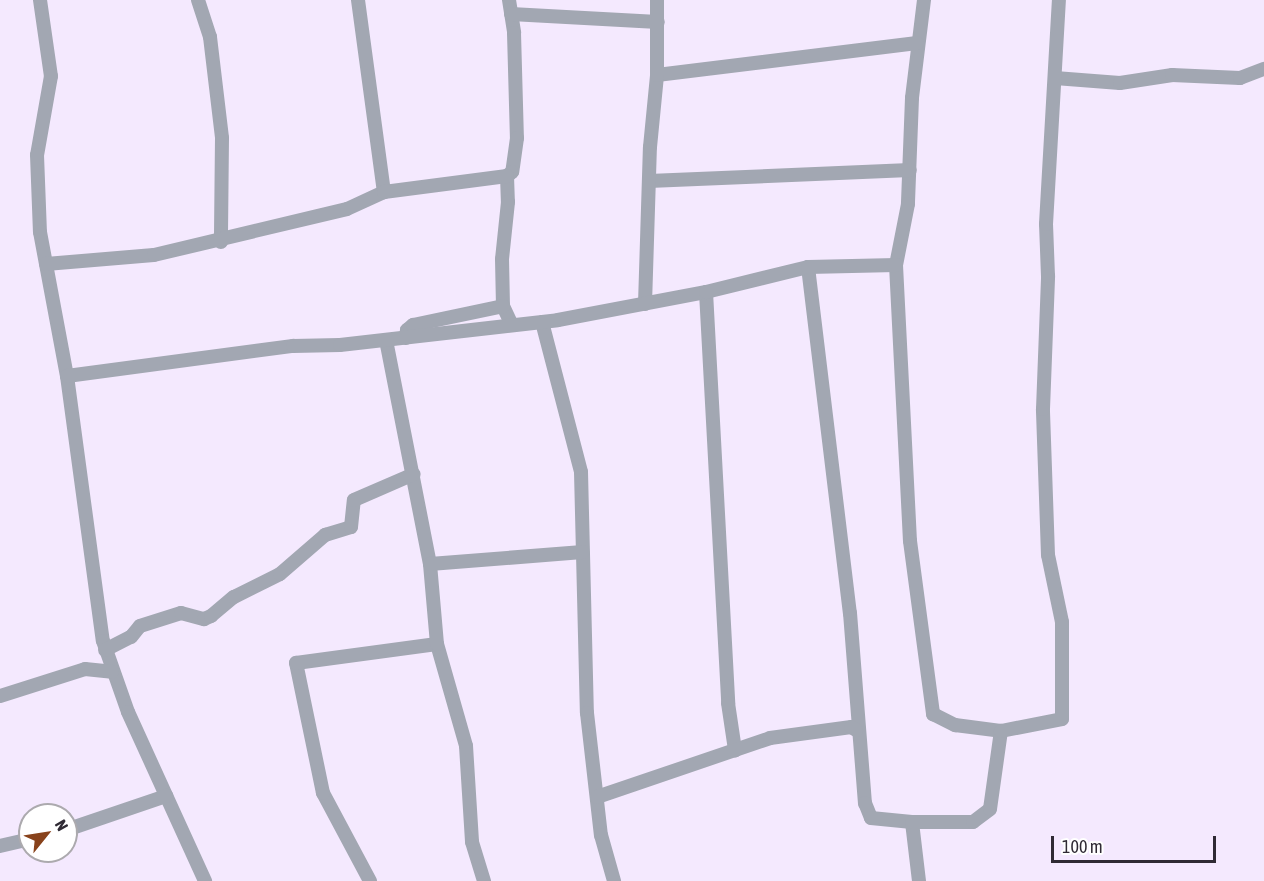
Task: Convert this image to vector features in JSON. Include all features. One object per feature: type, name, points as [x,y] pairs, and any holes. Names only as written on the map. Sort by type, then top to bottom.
[{"type":"street","points":[[40,0],[51,76],[37,155],[40,232],[67,376],[104,646],[112,672],[204,881]]},
{"type":"street","points":[[198,0],[210,37],[222,138],[221,242]]},
{"type":"street","points":[[358,0],[384,192]]},
{"type":"street","points":[[645,304],[648,182],[657,75],[657,0]]},
{"type":"street","points":[[924,0],[917,44],[908,204],[896,265],[905,397],[904,478],[925,669],[933,714],[955,725],[1001,731],[1062,719],[1062,622],[1048,555],[1043,409],[1048,288],[1046,224],[1059,0]]},
{"type":"street","points":[[46,264],[154,255],[221,242],[347,209],[384,192],[507,176],[512,172],[517,138],[510,7],[658,22]]},
{"type":"street","points":[[657,75],[917,44]]},
{"type":"street","points":[[1055,78],[1120,83],[1172,75],[1240,78],[1264,69]]},
{"type":"street","points":[[648,182],[910,170]]},
{"type":"street","points":[[507,176],[508,202],[501,259],[503,306],[512,325]]},
{"type":"street","points":[[67,376],[292,346],[386,340],[542,322],[706,292],[808,267],[896,265]]},
{"type":"street","points":[[808,267],[850,613],[858,700],[856,730],[865,803],[871,818],[912,822],[973,822],[990,809],[1001,731]]},
{"type":"street","points":[[706,292],[726,680],[735,750]]},
{"type":"street","points":[[406,338],[406,330],[413,325],[503,306]]},
{"type":"street","points":[[542,322],[581,472],[587,713],[601,835],[614,881]]},
{"type":"street","points":[[386,340],[430,564],[437,644],[466,746],[472,842],[484,881]]},
{"type":"street","points":[[0,696],[85,669],[97,659],[104,646],[131,637],[140,626],[181,613],[204,619],[211,616],[234,597],[280,574],[325,535],[351,526],[354,500],[414,474]]},
{"type":"street","points":[[430,564],[583,552]]},
{"type":"street","points":[[370,881],[324,793],[297,663],[437,644]]},
{"type":"street","points":[[85,669],[112,672]]},
{"type":"street","points":[[597,797],[735,750],[811,731],[851,727],[856,730]]},
{"type":"street","points":[[78,826],[166,796]]},
{"type":"street","points":[[912,822],[919,881]]},
{"type":"street","points":[[0,846],[18,842]]}]
